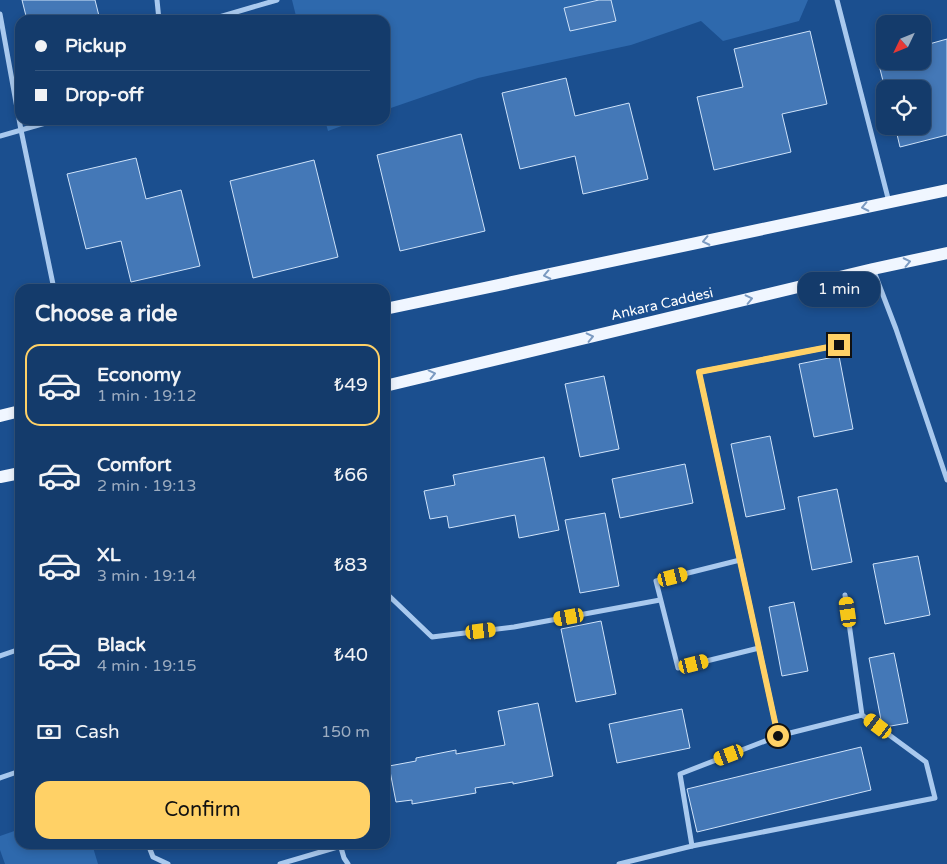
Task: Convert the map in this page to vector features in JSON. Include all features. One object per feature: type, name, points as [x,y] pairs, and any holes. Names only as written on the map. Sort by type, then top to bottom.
[{"type":"main road","points":[[390,308],[947,190]]},
{"type":"main road","name":"Ankara Caddesi","points":[[390,385],[947,253]]},
{"type":"main road","points":[[0,416],[15,412]]},
{"type":"main road","points":[[0,478],[15,474]]},
{"type":"street","points":[[157,0],[158,15]]},
{"type":"street","points":[[226,15],[277,0]]},
{"type":"street","points":[[837,0],[889,202]]},
{"type":"street","points":[[0,14],[15,97]]},
{"type":"street","points":[[20,125],[53,284]]},
{"type":"street","points":[[0,136],[38,125]]},
{"type":"street","points":[[873,269],[896,329],[947,480]]},
{"type":"street","points":[[778,736],[699,372],[839,345]]},
{"type":"street","points":[[740,560],[656,581],[660,600],[678,668],[759,648]]},
{"type":"street","points":[[619,864],[692,846],[935,798],[926,762],[862,715],[845,595]]},
{"type":"street","points":[[390,597],[432,637],[514,627],[660,600]]},
{"type":"street","points":[[0,656],[15,651]]},
{"type":"street","points":[[692,846],[680,774],[778,736],[862,715]]},
{"type":"street","points":[[0,778],[15,773]]},
{"type":"street","points":[[150,849],[153,857],[168,864]]},
{"type":"street","points":[[280,864],[327,849]]},
{"type":"street","points":[[341,849],[348,864]]},
{"type":"shaded area","points":[[292,0],[808,0],[799,21],[723,41],[701,21],[631,45],[478,78],[390,108],[390,15],[296,15]]},
{"type":"shaded area","points":[[326,125],[344,125],[328,131]]},
{"type":"shaded area","points":[[15,831],[15,849],[94,849],[98,864],[5,864],[0,850],[0,836]]},
{"type":"building","points":[[22,0],[95,0],[99,15],[26,15]]},
{"type":"building","points":[[599,0],[611,0],[616,21],[570,31],[564,8]]},
{"type":"building","points":[[810,31],[827,104],[782,114],[791,152],[714,170],[697,97],[743,87],[734,49]]},
{"type":"building","points":[[947,39],[947,135],[900,147],[897,135],[931,135],[931,80],[883,80],[880,70],[931,70],[931,43]]},
{"type":"building","points":[[566,78],[575,116],[629,103],[648,179],[583,194],[575,156],[520,169],[502,93]]},
{"type":"building","points":[[461,134],[485,231],[400,251],[377,155]]},
{"type":"building","points":[[136,158],[146,199],[181,190],[200,266],[131,282],[121,241],[86,249],[67,174]]},
{"type":"building","points":[[314,160],[338,257],[253,278],[230,181]]},
{"type":"building","points":[[839,356],[853,429],[814,437],[799,364]]},
{"type":"building","points":[[604,376],[619,449],[580,457],[565,384]]},
{"type":"building","points":[[770,436],[785,509],[746,517],[731,444]]},
{"type":"building","points":[[544,457],[559,530],[519,538],[515,515],[449,528],[447,516],[430,519],[424,491],[455,485],[453,475]]},
{"type":"building","points":[[685,464],[693,503],[620,518],[612,479]]},
{"type":"building","points":[[837,489],[852,562],[812,570],[798,497]]},
{"type":"building","points":[[605,513],[619,586],[580,593],[565,520]]},
{"type":"building","points":[[918,556],[930,615],[885,624],[873,564]]},
{"type":"building","points":[[794,602],[808,671],[782,676],[769,607]]},
{"type":"building","points":[[601,621],[616,694],[576,702],[561,629]]},
{"type":"building","points":[[894,653],[908,723],[885,727],[882,725],[869,658]]},
{"type":"building","points":[[538,703],[553,776],[513,784],[513,782],[475,788],[476,793],[412,804],[412,800],[396,802],[390,766],[416,761],[416,758],[456,750],[456,754],[505,745],[498,711]]},
{"type":"building","points":[[682,709],[690,748],[617,763],[609,724]]},
{"type":"building","points":[[861,747],[871,790],[697,832],[687,789]]},
{"type":"route","points":[[778,736],[699,372],[839,345]]}]
